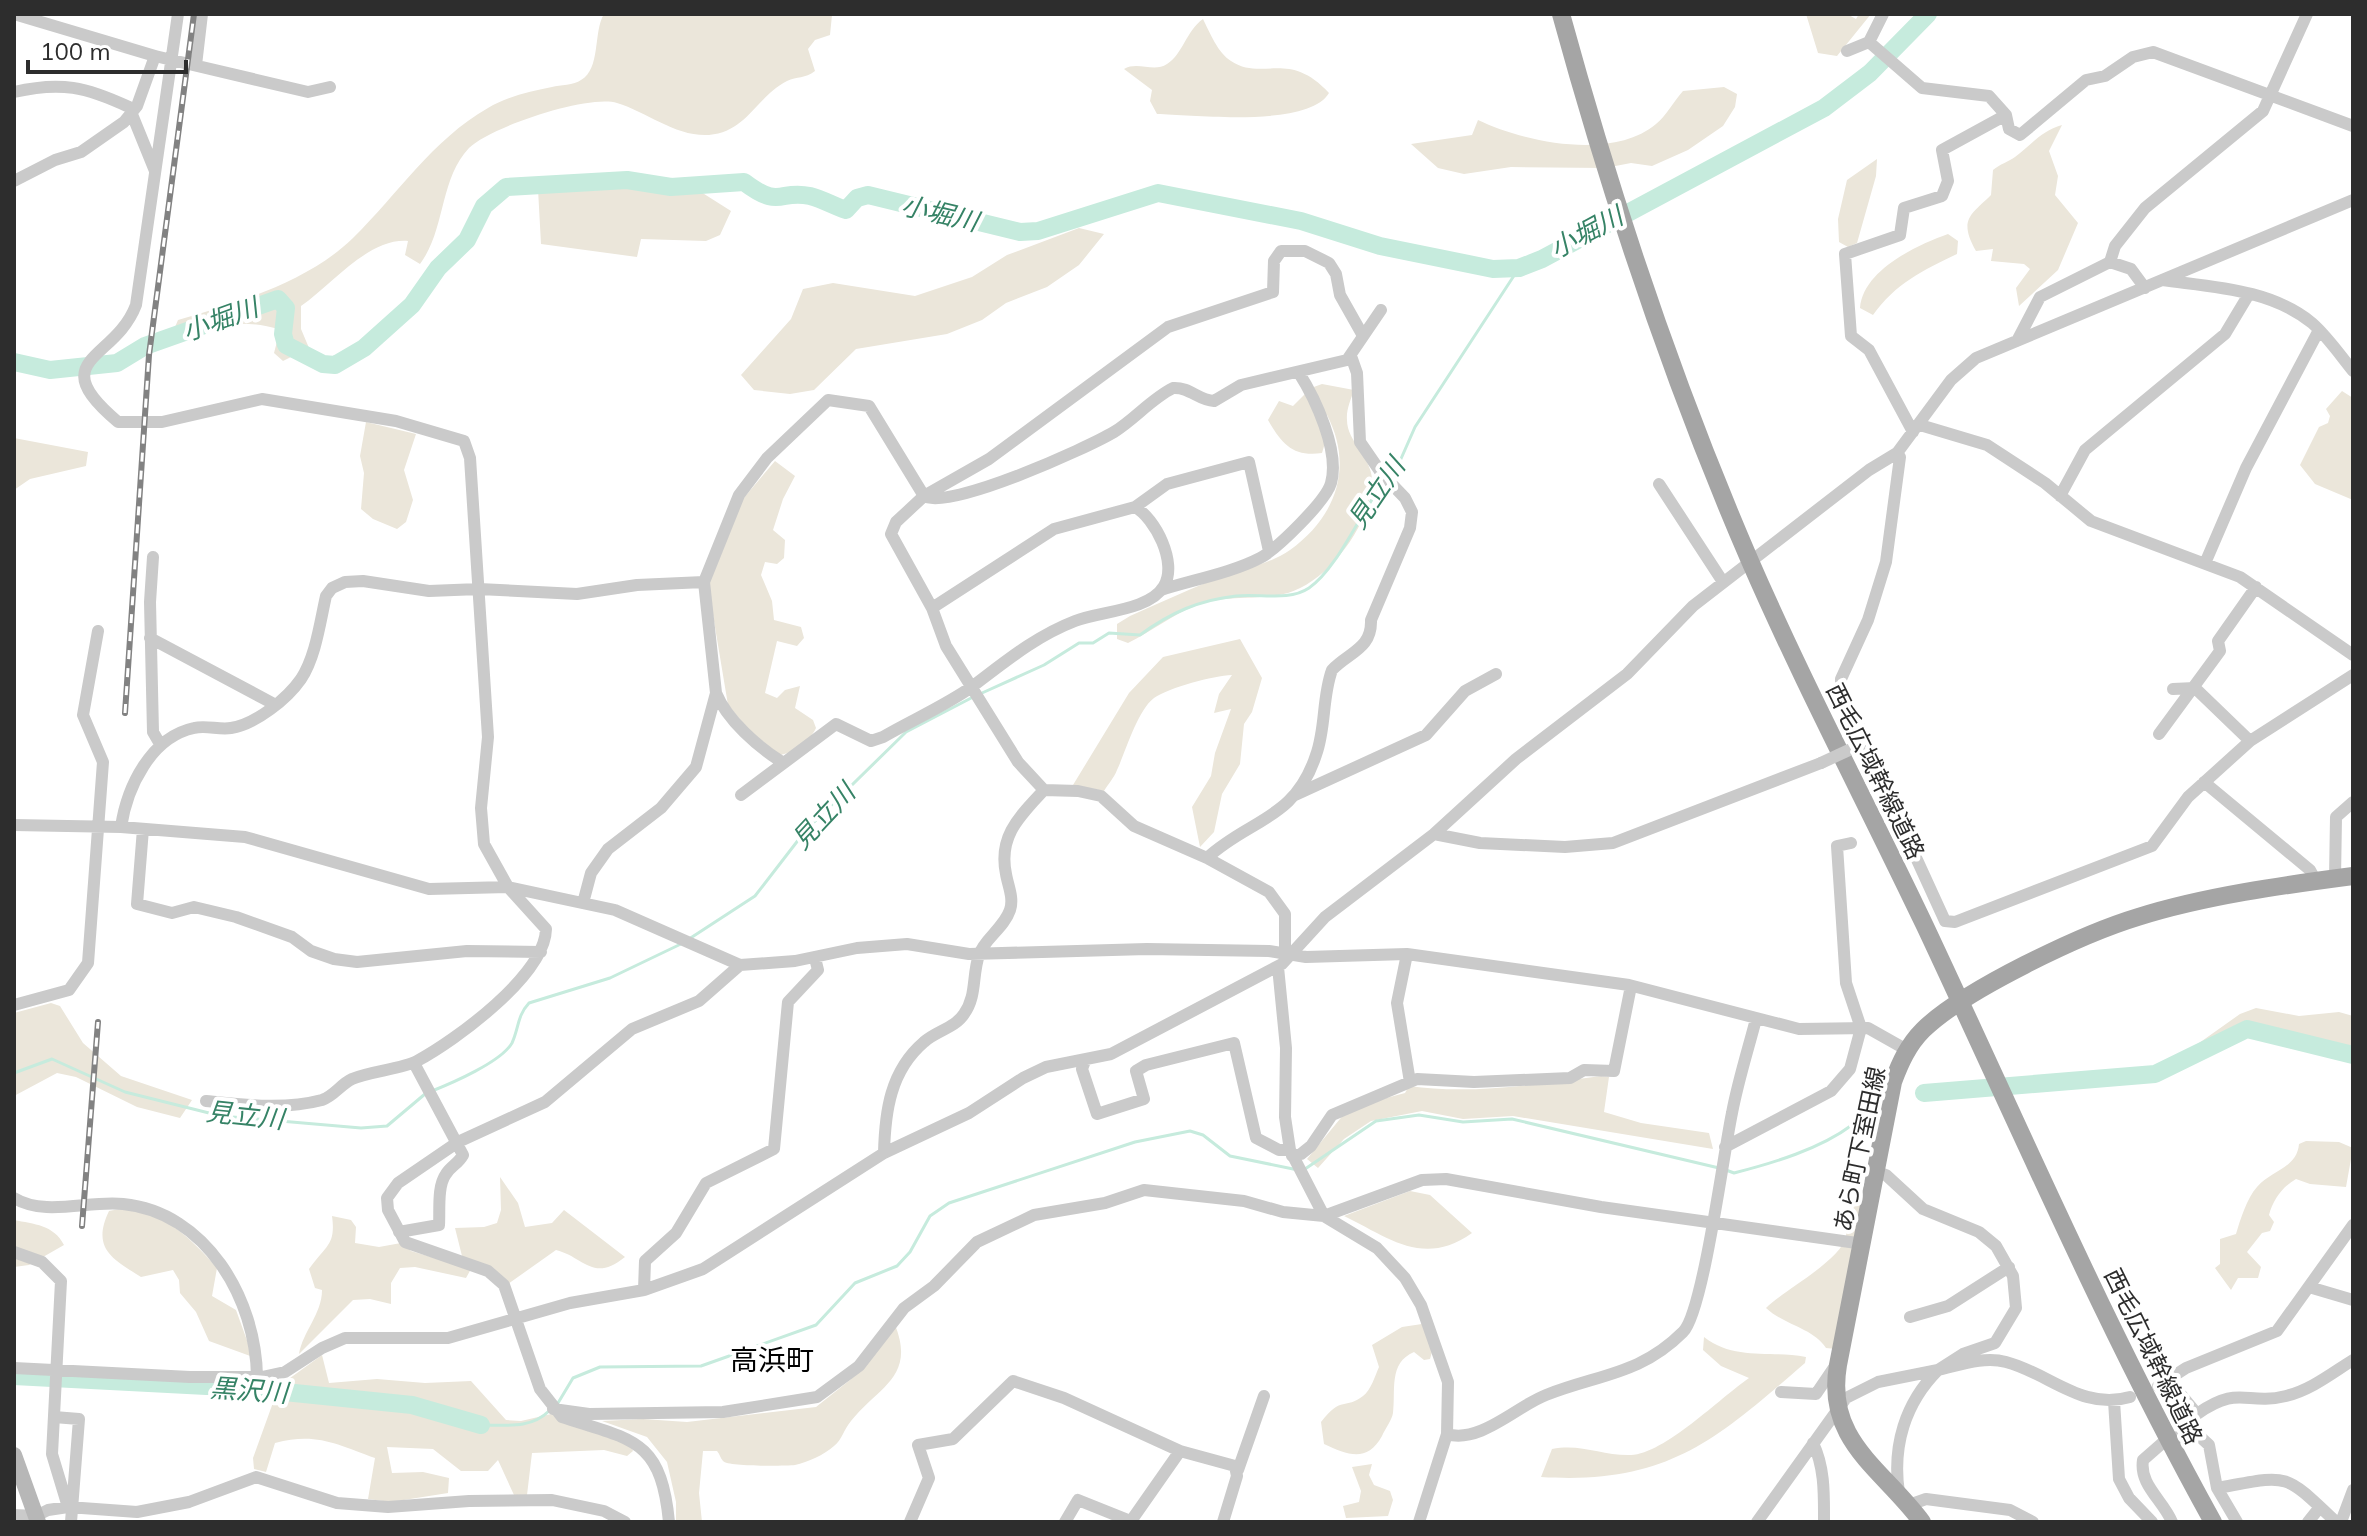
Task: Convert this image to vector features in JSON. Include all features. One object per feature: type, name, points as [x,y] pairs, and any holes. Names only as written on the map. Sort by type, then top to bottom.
[{"type":"main road","name":"西毛広域幹線道路","points":[[1561,14],[1589,118],[1677,379],[1750,560],[2167,1439],[2213,1522]]},
{"type":"main road","name":"あら町下室田線","points":[[1837,1411],[1838,1365],[1878,1172],[1893,1082],[1907,1050],[1923,1030],[1960,1003],[2027,965],[2136,917],[2344,878]]},
{"type":"main road","points":[[1837,1411],[1847,1435],[1922,1522]]},
{"type":"main road","points":[[14,1455],[37,1519]]},
{"type":"street","points":[[14,14],[155,56],[308,92],[330,87]]},
{"type":"street","points":[[178,14],[132,318],[124,332],[86,361],[83,376],[102,409],[118,422],[162,422],[262,399],[396,421],[464,441],[470,458],[488,737],[481,825],[488,852],[508,887],[546,929],[546,946],[524,975],[465,1029],[414,1063],[389,1066],[349,1080],[325,1099],[270,1108],[206,1101]]},
{"type":"street","points":[[196,65],[202,14]]},
{"type":"street","points":[[1847,51],[1869,42],[1883,14]]},
{"type":"street","points":[[2110,262],[2115,246],[2145,208],[2263,111],[2307,14]]},
{"type":"street","points":[[1869,42],[1922,88],[1989,96],[2006,115],[2009,129],[2020,135],[2086,80],[2105,76],[2133,57],[2153,52],[2353,126]]},
{"type":"street","points":[[14,181],[100,141],[132,114],[155,56]]},
{"type":"street","points":[[14,92],[44,85],[88,89],[129,107],[156,173]]},
{"type":"street","points":[[2006,115],[1942,150],[1948,181],[1942,196],[1904,208],[1900,235],[1845,254],[1851,336],[1867,346],[1916,429],[1987,445],[2060,496],[2076,512],[2112,530],[2206,561],[2256,587],[2353,655]]},
{"type":"street","points":[[14,1368],[257,1377],[285,1372],[322,1348],[345,1338],[448,1338],[516,1321],[570,1303],[644,1290],[703,1269],[884,1153],[969,1113],[1037,1071],[1111,1054],[1278,967],[1325,917],[1434,834],[1516,759],[1627,674],[1693,606],[1869,470],[1897,453],[1959,372],[1976,358],[2353,200]]},
{"type":"street","points":[[1289,955],[1285,914],[1278,901],[1207,858],[1134,826],[1101,796],[1078,791],[1044,790],[1018,762],[946,646],[932,608],[892,538],[896,522],[924,496],[989,459],[1168,327],[1265,297],[1276,285],[1274,261],[1281,251],[1305,251],[1329,263],[1336,274],[1340,295],[1362,334]]},
{"type":"street","points":[[2017,341],[2040,297],[2110,262],[2131,269],[2145,288]]},
{"type":"street","points":[[2161,279],[2249,294],[2295,312],[2319,330],[2353,371]]},
{"type":"street","points":[[2060,496],[2085,450],[2225,334],[2249,294]]},
{"type":"street","points":[[782,762],[746,732],[720,703],[716,693],[704,582],[739,495],[767,458],[828,400],[869,406],[924,496],[935,499],[988,488],[1113,432],[1173,388],[1186,389],[1201,399],[1214,401],[1241,385],[1330,367],[1351,356],[1362,334],[1381,310]]},
{"type":"street","points":[[2206,561],[2246,468],[2319,330]]},
{"type":"street","points":[[1295,795],[1318,749],[1332,670],[1366,643],[1371,632],[1371,620],[1410,528],[1409,504],[1382,474],[1360,442],[1357,373],[1351,356]]},
{"type":"street","points":[[741,795],[836,724],[850,728],[865,739],[877,739],[975,692],[1002,661],[1058,628],[1131,606],[1161,590],[1260,558],[1293,533],[1331,483],[1330,450],[1317,402],[1299,373]]},
{"type":"street","points":[[1897,453],[1900,457],[1886,562],[1868,620],[1841,679],[1841,690],[1864,743],[1877,762],[1881,781],[1942,917],[1950,922],[2147,849],[2158,841],[2188,797],[2250,741],[2353,675]]},
{"type":"street","points":[[932,608],[1054,529],[1135,507],[1167,484],[1249,462],[1269,551]]},
{"type":"street","points":[[1659,484],[1723,582]]},
{"type":"street","points":[[1135,507],[1147,514],[1158,528],[1168,570],[1161,590]]},
{"type":"street","points":[[153,557],[150,638],[153,732],[160,744]]},
{"type":"street","points":[[121,827],[139,776],[160,744],[194,728],[229,729],[244,725],[299,681],[306,669],[326,596],[332,588],[345,582],[363,581],[429,591],[479,589],[577,594],[637,585],[704,582]]},
{"type":"street","points":[[2159,734],[2220,651],[2218,641],[2256,587]]},
{"type":"street","points":[[14,1005],[69,990],[85,971],[103,762],[83,715],[98,631]]},
{"type":"street","points":[[150,638],[274,704]]},
{"type":"street","points":[[1207,858],[1229,841],[1271,818],[1295,795],[1426,735],[1465,691],[1496,674]]},
{"type":"street","points":[[2173,689],[2195,688],[2250,741]]},
{"type":"street","points":[[583,903],[591,873],[608,849],[661,808],[696,767],[716,693]]},
{"type":"street","points":[[1434,834],[1480,843],[1536,846],[1613,843],[1821,763],[1864,743]]},
{"type":"street","points":[[2204,782],[2310,870],[2316,881]]},
{"type":"street","points":[[884,1153],[888,1098],[917,1049],[959,1021],[972,1000],[979,954],[1002,926],[1011,907],[1005,872],[1006,837],[1013,824],[1044,790]]},
{"type":"street","points":[[2344,878],[2336,817],[2353,802]]},
{"type":"street","points":[[14,825],[121,827],[245,837],[429,889],[508,887],[615,910],[740,965],[815,958],[857,948],[907,944],[979,954],[1147,949],[1289,955],[1407,954],[1631,986],[1799,1029],[1868,1028],[1907,1050]]},
{"type":"street","points":[[143,829],[137,904],[172,913],[194,907],[236,917],[292,937],[323,955],[357,962],[467,951],[541,952]]},
{"type":"street","points":[[1725,1147],[1837,1087],[1850,1069],[1861,1028],[1846,983],[1837,846],[1851,843]]},
{"type":"street","points":[[1407,954],[1397,1003],[1410,1082]]},
{"type":"street","points":[[644,1290],[645,1261],[676,1233],[706,1183],[774,1149],[784,1017],[794,994],[818,970],[815,958]]},
{"type":"street","points":[[669,1522],[661,1481],[649,1453],[632,1440],[562,1417],[553,1409],[540,1389],[504,1285],[488,1271],[414,1248],[405,1242],[387,1203],[392,1188],[458,1142],[545,1102],[632,1029],[699,1001],[740,965]]},
{"type":"street","points":[[1278,967],[1286,1048],[1285,1117],[1291,1153],[1324,1216],[1377,1248],[1413,1291],[1448,1382],[1447,1434],[1419,1522]]},
{"type":"street","points":[[1085,1061],[1082,1069],[1097,1114],[1144,1099],[1136,1071],[1146,1065],[1234,1043],[1256,1138],[1279,1150],[1301,1154],[1311,1146],[1332,1115],[1410,1082],[1427,1079],[1474,1082],[1570,1078],[1584,1070],[1614,1071],[1631,986]]},
{"type":"street","points":[[1447,1434],[1457,1437],[1474,1433],[1531,1402],[1632,1369],[1663,1350],[1684,1331],[1691,1320],[1725,1147],[1756,1019]]},
{"type":"street","points":[[399,1232],[439,1225],[442,1183],[446,1173],[463,1155],[414,1063]]},
{"type":"street","points":[[1878,1172],[1886,1175],[1923,1209],[1979,1232],[1996,1246],[2009,1267],[2017,1293],[2016,1308],[2006,1330],[1995,1343],[1963,1354],[1938,1370],[1912,1402],[1897,1453],[1904,1499],[2010,1510],[2033,1522]]},
{"type":"street","points":[[553,1409],[589,1414],[723,1412],[817,1397],[859,1366],[904,1308],[934,1286],[963,1254],[993,1232],[1034,1215],[1105,1203],[1144,1190],[1244,1201],[1293,1214],[1324,1216],[1422,1180],[1446,1179],[1712,1223],[1864,1244]]},
{"type":"street","points":[[14,1198],[31,1205],[121,1204],[141,1207],[191,1230],[210,1248],[240,1303],[255,1341],[257,1377]]},
{"type":"street","points":[[2353,1225],[2277,1331],[2186,1368],[2164,1383],[2197,1414],[2228,1396],[2276,1398],[2302,1391],[2353,1360]]},
{"type":"street","points":[[14,1252],[42,1262],[61,1281],[53,1465],[70,1507]]},
{"type":"street","points":[[1910,1317],[1948,1306],[2009,1267]]},
{"type":"street","points":[[2309,1287],[2353,1300]]},
{"type":"street","points":[[1757,1522],[1837,1411],[1857,1390],[1990,1360],[2008,1362],[2092,1399],[2114,1401],[2130,1397]]},
{"type":"street","points":[[1781,1392],[1816,1394],[1832,1367],[1838,1365]]},
{"type":"street","points":[[910,1522],[929,1478],[918,1445],[953,1439],[1013,1381],[1064,1398],[1180,1451],[1230,1463],[1238,1470]]},
{"type":"street","points":[[1223,1522],[1264,1396]]},
{"type":"street","points":[[2114,1401],[2119,1479],[2129,1498],[2152,1522]]},
{"type":"street","points":[[54,1417],[79,1419],[71,1522]]},
{"type":"street","points":[[2172,1522],[2142,1471],[2143,1460],[2167,1439],[2197,1434],[2209,1445],[2217,1488],[2237,1522]]},
{"type":"street","points":[[1813,1443],[1822,1472],[1824,1522]]},
{"type":"street","points":[[1065,1522],[1078,1500],[1132,1521],[1180,1451]]},
{"type":"street","points":[[14,1515],[37,1519],[48,1510],[70,1507],[119,1513],[159,1509],[256,1477],[337,1503],[388,1507],[469,1501],[552,1500],[604,1511],[625,1522]]},
{"type":"street","points":[[2217,1488],[2283,1478],[2339,1522],[2353,1490]]},
{"type":"street","points":[[2308,1522],[2320,1507]]},
{"type":"shaded area","points":[[604,14],[832,15],[830,35],[815,40],[808,49],[815,71],[787,81],[742,121],[722,132],[697,135],[685,132],[628,107],[603,101],[540,114],[480,140],[469,148],[452,175],[434,236],[420,264],[405,255],[408,241],[393,242],[365,254],[301,306],[301,329],[309,348],[283,361],[274,353],[280,330],[253,324],[175,327],[178,320],[271,289],[315,267],[353,238],[416,168],[450,136],[488,108],[519,95],[581,80],[591,68]]},
{"type":"shaded area","points":[[1806,14],[1847,14],[1856,19],[1859,14],[1871,14],[1837,56],[1818,53]]},
{"type":"shaded area","points":[[1203,19],[1218,48],[1231,61],[1254,69],[1301,72],[1329,93],[1317,104],[1276,115],[1223,117],[1157,114],[1150,101],[1152,90],[1124,69],[1167,64]]},
{"type":"shaded area","points":[[1724,87],[1737,94],[1735,107],[1723,126],[1688,150],[1652,166],[1631,163],[1605,168],[1511,167],[1464,174],[1438,168],[1411,144],[1472,135],[1478,120],[1543,141],[1592,145],[1616,142],[1638,135],[1656,124],[1683,91]]},
{"type":"shaded area","points":[[2062,125],[2049,151],[2058,176],[2055,195],[2078,223],[2058,270],[2019,306],[2016,288],[2030,269],[2024,264],[1991,261],[1993,249],[1976,251],[1968,232],[1969,218],[1991,195],[1993,170],[2042,135]]},
{"type":"shaded area","points":[[1877,159],[1876,176],[1857,243],[1848,247],[1839,242],[1838,219],[1847,180]]},
{"type":"shaded area","points":[[625,186],[701,192],[731,211],[720,235],[706,241],[641,239],[637,257],[541,244],[538,189],[590,191]]},
{"type":"shaded area","points":[[1079,228],[1104,234],[1079,265],[1047,287],[1006,303],[982,320],[947,334],[856,349],[814,390],[790,394],[754,390],[741,375],[791,319],[803,289],[833,283],[915,296],[972,277],[1007,255]]},
{"type":"shaded area","points":[[1948,234],[1958,241],[1957,254],[1900,286],[1873,315],[1860,308],[1863,294],[1881,271],[1907,252]]},
{"type":"shaded area","points":[[1322,384],[1354,390],[1347,412],[1348,428],[1371,473],[1370,498],[1345,549],[1318,576],[1288,593],[1209,602],[1180,613],[1128,643],[1117,639],[1117,624],[1130,616],[1210,581],[1282,555],[1306,537],[1319,522],[1336,490],[1339,472],[1335,434],[1327,415],[1327,436],[1322,453],[1312,454],[1289,447],[1268,420],[1279,401],[1293,406],[1311,388]]},
{"type":"shaded area","points":[[2342,391],[2353,398],[2353,500],[2315,484],[2300,465],[2319,427],[2328,423],[2330,416],[2326,409]]},
{"type":"shaded area","points":[[366,422],[416,434],[404,470],[413,500],[406,522],[397,529],[373,519],[361,509],[364,473],[360,456]]},
{"type":"shaded area","points":[[14,438],[88,452],[86,466],[30,479],[14,490]]},
{"type":"shaded area","points":[[775,461],[795,476],[783,499],[773,530],[785,540],[784,558],[777,564],[765,562],[761,575],[772,601],[774,620],[801,627],[804,638],[797,646],[777,641],[765,693],[777,698],[785,690],[800,686],[795,708],[813,720],[816,728],[800,746],[779,755],[749,730],[728,705],[708,585],[742,500]]},
{"type":"shaded area","points":[[1240,639],[1262,678],[1252,712],[1244,724],[1240,764],[1222,794],[1214,832],[1200,847],[1192,807],[1211,776],[1215,753],[1231,709],[1214,713],[1219,694],[1232,675],[1192,683],[1154,698],[1137,721],[1116,773],[1104,791],[1073,785],[1129,693],[1163,657]]},
{"type":"shaded area","points":[[51,1003],[60,1006],[83,1043],[121,1076],[192,1100],[180,1118],[137,1107],[76,1077],[57,1073],[14,1096],[14,1013]]},
{"type":"shaded area","points":[[2256,1008],[2299,1016],[2339,1012],[2353,1016],[2353,1049],[2329,1054],[2243,1037],[2187,1063],[2184,1061],[2185,1053],[2240,1014]]},
{"type":"shaded area","points":[[1609,1077],[1604,1112],[1641,1123],[1709,1133],[1713,1149],[1513,1116],[1463,1119],[1422,1111],[1371,1121],[1344,1139],[1318,1168],[1307,1159],[1349,1108],[1405,1093],[1409,1086],[1480,1089]]},
{"type":"shaded area","points":[[2306,1141],[2339,1142],[2353,1148],[2346,1187],[2310,1184],[2296,1179],[2286,1186],[2271,1209],[2269,1215],[2274,1222],[2270,1231],[2262,1233],[2247,1252],[2261,1267],[2258,1278],[2238,1278],[2231,1290],[2215,1268],[2220,1264],[2220,1239],[2236,1234],[2253,1192],[2263,1181],[2289,1164],[2299,1144]]},
{"type":"shaded area","points":[[500,1177],[518,1203],[525,1227],[552,1223],[564,1210],[625,1257],[605,1268],[596,1268],[556,1250],[508,1284],[462,1256],[455,1228],[484,1227],[497,1223],[501,1210]]},
{"type":"shaded area","points":[[1410,1191],[1430,1195],[1472,1233],[1454,1243],[1422,1249],[1391,1240],[1344,1216]]},
{"type":"shaded area","points":[[1863,1199],[1836,1349],[1826,1348],[1814,1336],[1766,1308],[1834,1255],[1846,1236],[1846,1210]]},
{"type":"shaded area","points":[[126,1210],[156,1217],[170,1224],[195,1245],[217,1268],[212,1296],[236,1310],[253,1357],[209,1341],[196,1312],[180,1293],[179,1280],[173,1270],[141,1277],[108,1252],[102,1235],[109,1211]]},
{"type":"shaded area","points":[[332,1216],[351,1220],[356,1227],[355,1243],[379,1247],[401,1243],[411,1251],[471,1269],[466,1278],[415,1267],[400,1268],[391,1283],[391,1304],[370,1299],[353,1300],[299,1354],[321,1299],[322,1290],[315,1288],[309,1269],[331,1239]]},
{"type":"shaded area","points":[[14,1220],[49,1229],[64,1245],[29,1265],[14,1267]]},
{"type":"shaded area","points":[[1422,1324],[1432,1352],[1430,1359],[1424,1360],[1414,1352],[1400,1363],[1395,1378],[1392,1416],[1376,1445],[1356,1454],[1324,1444],[1321,1422],[1334,1409],[1363,1396],[1372,1383],[1379,1367],[1372,1345],[1402,1327]]},
{"type":"shaded area","points":[[895,1325],[901,1357],[897,1369],[891,1380],[851,1421],[837,1444],[826,1452],[795,1465],[758,1466],[727,1463],[717,1451],[703,1451],[699,1493],[702,1522],[676,1522],[676,1502],[667,1462],[647,1437],[602,1421],[643,1419],[687,1422],[816,1407],[850,1380]]},
{"type":"shaded area","points":[[1704,1337],[1740,1352],[1806,1357],[1805,1363],[1744,1415],[1715,1435],[1656,1465],[1623,1474],[1585,1478],[1541,1477],[1552,1449],[1573,1448],[1631,1455],[1659,1445],[1692,1424],[1749,1378],[1721,1366],[1703,1350]]},
{"type":"shaded area","points":[[322,1355],[329,1383],[377,1379],[425,1383],[471,1381],[506,1420],[521,1421],[551,1414],[630,1444],[633,1451],[627,1456],[604,1450],[532,1453],[527,1495],[514,1495],[498,1460],[488,1471],[461,1471],[433,1449],[387,1447],[392,1473],[423,1472],[449,1478],[448,1493],[391,1502],[368,1499],[375,1458],[326,1441],[302,1439],[275,1443],[266,1472],[254,1469],[253,1458],[279,1386]]},
{"type":"shaded area","points":[[1372,1464],[1369,1475],[1374,1485],[1390,1491],[1393,1500],[1388,1516],[1346,1518],[1343,1506],[1359,1502],[1361,1491],[1352,1467]]},
{"type":"waterway","name":"小堀川","points":[[14,362],[50,370],[117,363],[145,346],[278,299],[286,308],[283,334],[286,345],[323,364],[335,365],[364,348],[412,305],[438,268],[467,240],[484,206],[506,187],[627,180],[671,187],[744,182],[773,197],[810,196],[846,210],[857,198],[868,195],[1020,232],[1038,231],[1158,193],[1301,221],[1380,246],[1493,269],[1519,268],[1542,259],[1824,108],[1870,73],[1928,14]]},
{"type":"waterway","name":"見立川","points":[[1389,476],[1400,461],[1415,427],[1519,268]]},
{"type":"waterway","name":"見立川","points":[[982,693],[1044,665],[1079,643],[1093,643],[1109,633],[1140,635],[1162,620],[1197,604],[1245,595],[1292,595],[1309,588],[1330,567],[1384,482]]},
{"type":"waterway","name":"見立川","points":[[689,939],[755,896],[806,830],[906,732],[975,696]]},
{"type":"waterway","name":"見立川","points":[[432,1091],[475,1071],[506,1050],[529,1003],[610,978],[683,943]]},
{"type":"waterway","points":[[1924,1093],[2155,1074],[2247,1029],[2353,1055]]},
{"type":"waterway","name":"見立川","points":[[14,1073],[52,1059],[125,1092],[221,1116],[361,1128],[387,1126],[425,1094]]},
{"type":"waterway","points":[[1726,1170],[1734,1173],[1764,1165],[1826,1141],[1852,1125],[1876,1097]]},
{"type":"waterway","points":[[1305,1169],[1376,1121],[1419,1115],[1463,1122],[1512,1119],[1719,1168]]},
{"type":"waterway","points":[[558,1403],[573,1378],[600,1367],[701,1366],[816,1325],[855,1283],[897,1266],[910,1252],[930,1216],[949,1203],[1135,1142],[1190,1131],[1203,1135],[1230,1156],[1298,1170]]},
{"type":"waterway","name":"黒沢川","points":[[14,1376],[245,1388],[412,1405],[481,1425]]},
{"type":"waterway","points":[[481,1425],[526,1423],[549,1411]]},
{"type":"railway","points":[[125,713],[149,355],[194,14]]},
{"type":"railway","points":[[82,1226],[98,1022]]},
{"type":"district","name":"高浜町","points":[[772,1359]]}]
